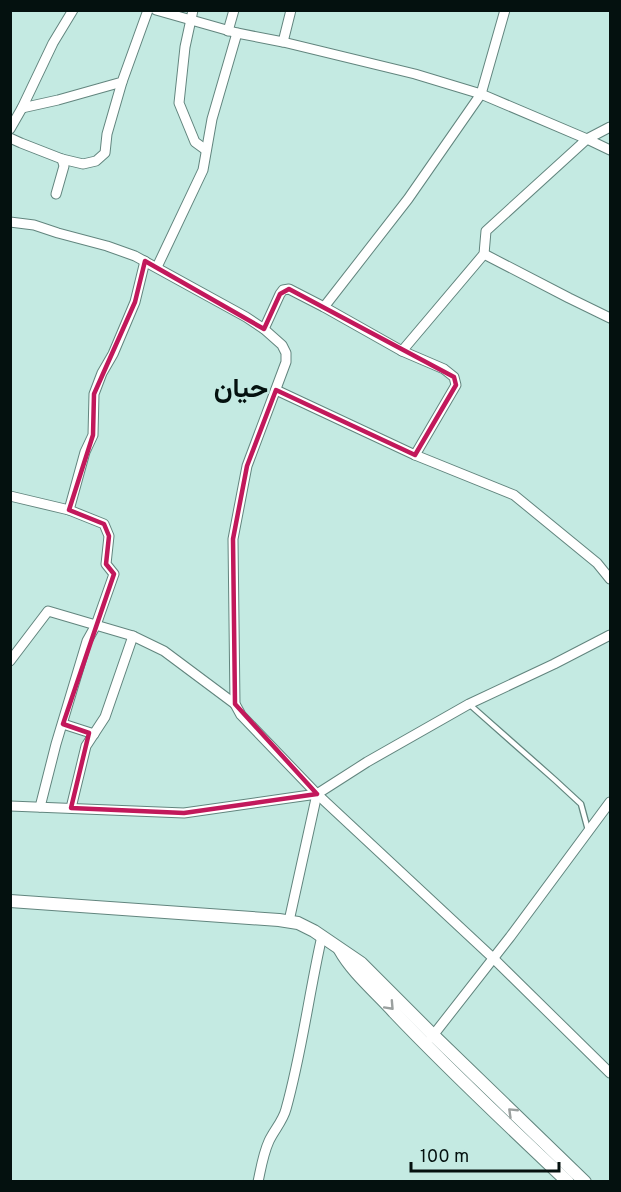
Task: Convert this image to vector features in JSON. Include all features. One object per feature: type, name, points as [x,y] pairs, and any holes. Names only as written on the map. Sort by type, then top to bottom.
[{"type":"street","points":[[10,129],[53,43],[74,10]]},
{"type":"street","points":[[10,138],[62,159],[83,164],[96,161],[105,153],[107,134],[122,82],[148,10]]},
{"type":"street","points":[[156,10],[192,15],[232,32],[415,74],[481,94],[610,150]]},
{"type":"street","points":[[157,267],[203,170],[232,32],[234,10]]},
{"type":"street","points":[[283,42],[291,10]]},
{"type":"street","points":[[324,307],[408,199],[481,94],[505,10]]},
{"type":"street","points":[[192,15],[185,47],[179,103],[195,142],[207,150]]},
{"type":"street","points":[[17,111],[122,82]]},
{"type":"street","points":[[402,351],[484,254],[486,231],[587,139],[610,127]]},
{"type":"street","points":[[56,194],[64,166],[62,159]]},
{"type":"street","points":[[10,222],[34,225],[135,256],[246,317],[282,345],[286,353],[286,362],[247,466],[233,539],[235,704]]},
{"type":"street","points":[[484,254],[610,318]]},
{"type":"street","points":[[69,510],[85,452],[93,435],[94,394],[135,302],[145,261]]},
{"type":"street","points":[[264,329],[280,294],[283,290],[289,290],[402,351],[444,369],[454,377],[456,385],[415,455]]},
{"type":"street","points":[[276,390],[415,455],[514,495],[597,563],[610,579]]},
{"type":"street","points":[[10,496],[69,510],[104,524],[109,536],[106,564],[114,574],[96,625],[87,641],[40,807]]},
{"type":"street","points":[[10,662],[48,611],[133,636],[164,651],[235,704],[241,715],[317,794],[610,1072]]},
{"type":"street","points":[[10,806],[184,813],[317,794],[367,762],[469,704],[610,635]]},
{"type":"street","points":[[71,808],[86,746],[105,717],[133,636]]},
{"type":"street","points":[[63,724],[94,734]]},
{"type":"street","points":[[289,921],[317,794]]},
{"type":"street","points":[[429,1040],[517,929],[610,802]]},
{"type":"street","points":[[10,901],[289,921],[306,927],[338,946],[354,969],[585,1182]]},
{"type":"street","points":[[258,1182],[268,1143],[287,1108],[302,1044],[322,936]]},
{"type":"street","points":[[429,1040],[496,1114],[568,1182]]},
{"type":"lane","points":[[469,704],[581,804],[588,833]]},
{"type":"highlighted area","points":[[145,261],[264,329],[280,294],[289,289],[454,377],[456,385],[415,455],[276,390],[247,466],[233,539],[235,704],[317,794],[184,813],[71,808],[89,733],[63,724],[114,574],[106,564],[109,536],[104,524],[69,510],[93,435],[94,394],[135,302]]},
{"type":"district","name":"حيان","points":[[241,390]]}]
